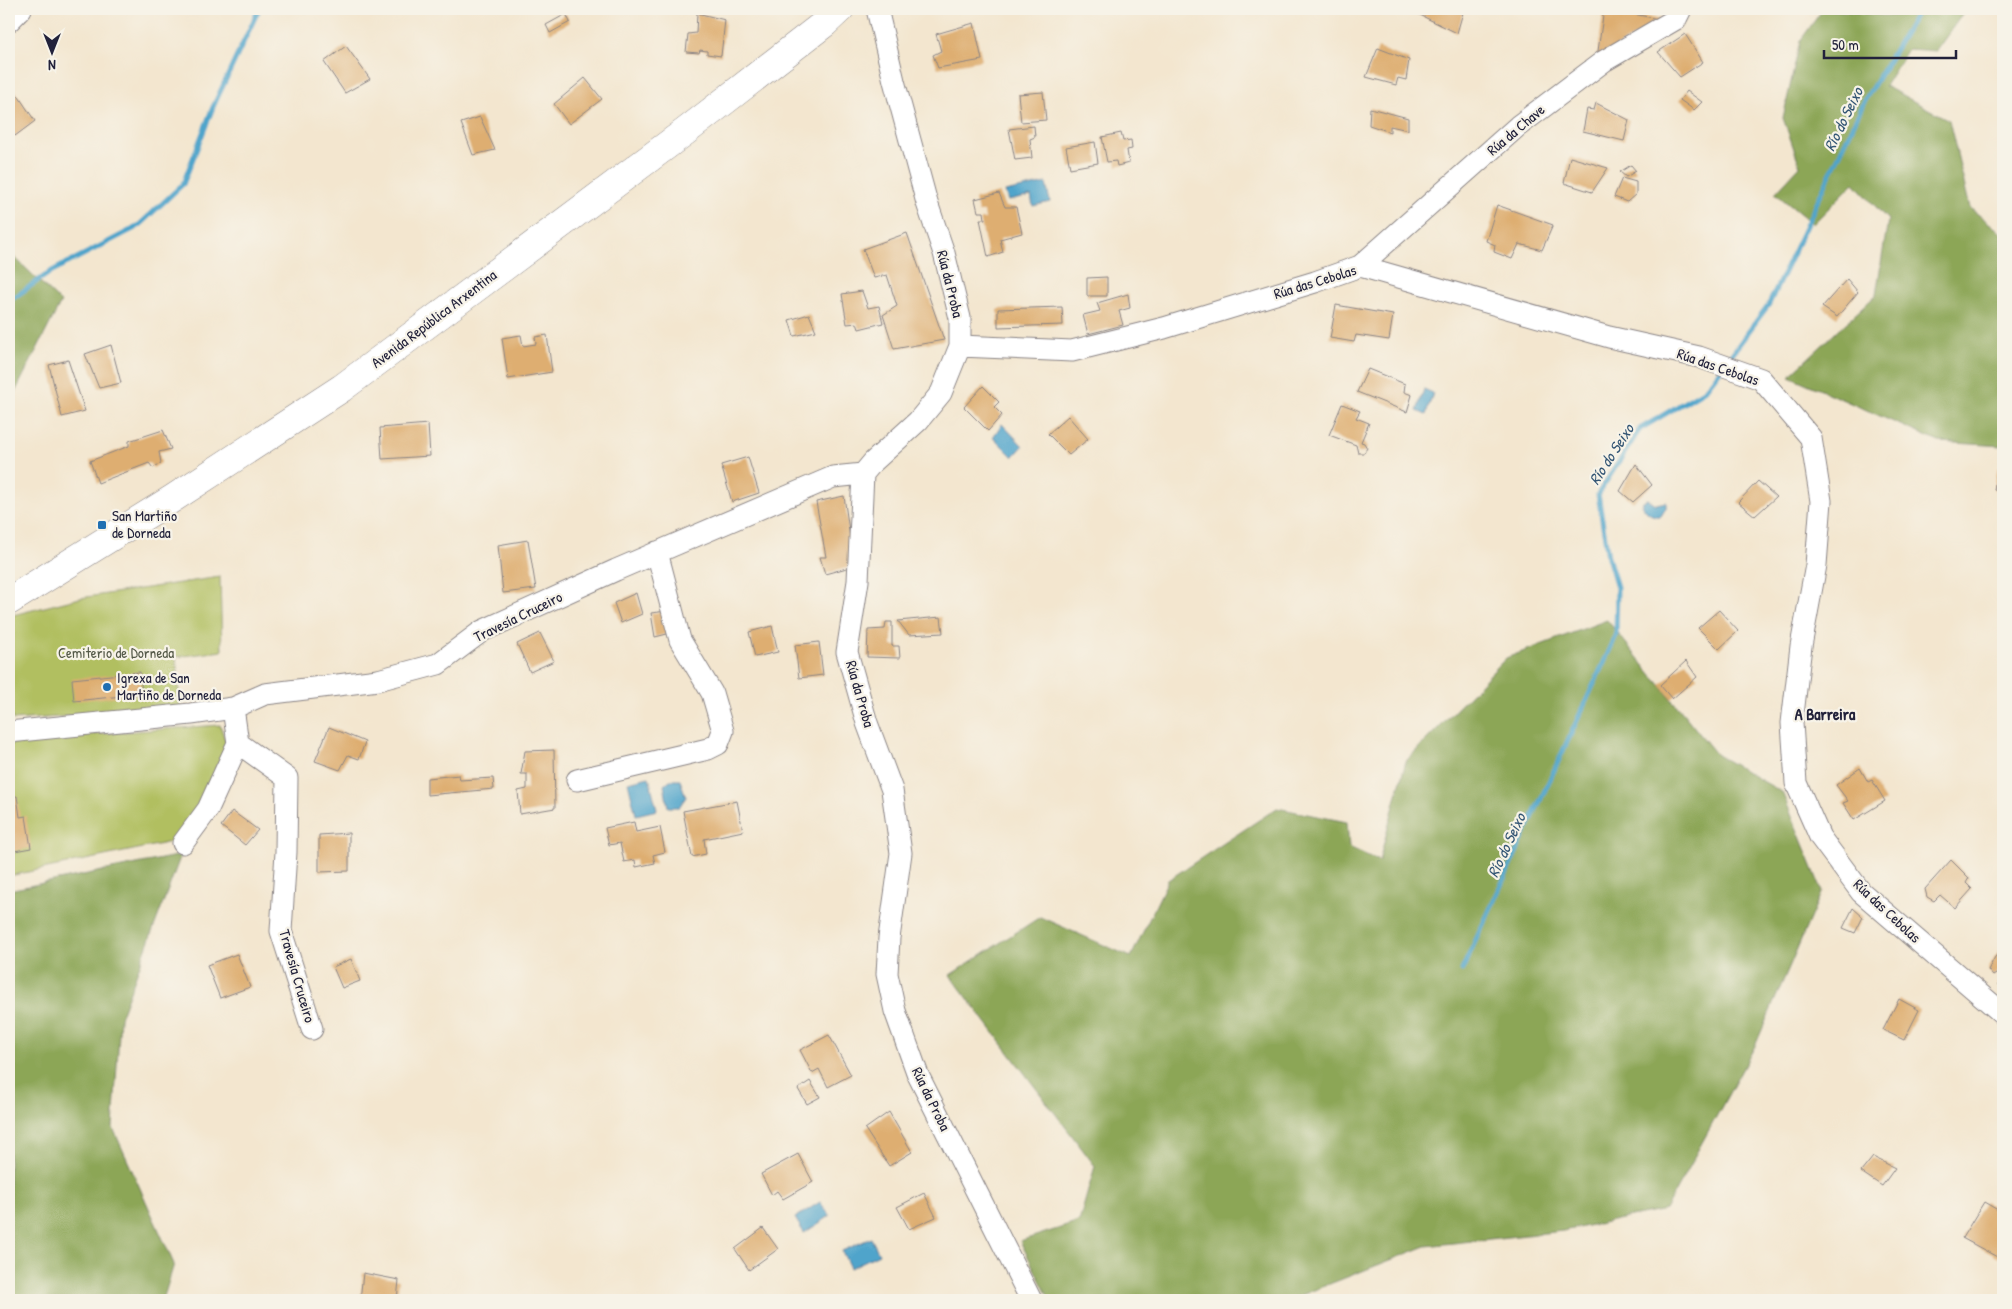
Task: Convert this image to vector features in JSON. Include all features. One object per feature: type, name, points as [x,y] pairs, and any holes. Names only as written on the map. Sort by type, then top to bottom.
[{"type":"main road","name":"Avenida República Arxentina","points":[[9,601],[172,499],[342,388],[686,131],[825,23],[840,9]]},
{"type":"street","points":[[9,20],[21,9]]},
{"type":"street","name":"Rúa da Proba","points":[[877,9],[901,109],[927,203],[944,253],[960,318],[960,346],[941,393],[918,421],[873,462],[863,474],[858,581],[847,652],[867,723],[892,790],[901,853],[888,938],[887,974],[895,1012],[918,1075],[1031,1300]]},
{"type":"street","name":"Rúa da Chave","points":[[1360,266],[1518,126],[1604,61],[1676,19],[1681,9]]},
{"type":"street","name":"Rúa das Cebolas","points":[[960,346],[1072,351],[1164,328],[1315,282],[1360,266],[1609,337],[1699,356],[1761,378],[1811,438],[1821,501],[1816,565],[1801,646],[1792,723],[1796,783],[1820,837],[1861,892],[2003,1014]]},
{"type":"street","name":"Travesía Cruceiro","points":[[9,732],[233,708],[265,694],[378,680],[438,664],[482,631],[657,552],[833,477],[863,474]]},
{"type":"street","points":[[577,780],[708,749],[718,744],[723,731],[712,693],[680,640],[657,552]]},
{"type":"street","points":[[183,843],[208,809],[238,743],[233,708]]},
{"type":"street","name":"Travesía Cruceiro","points":[[238,743],[287,778],[286,852],[281,931],[312,1029]]},
{"type":"green space","points":[[1823,9],[1889,16],[1966,9],[1936,51],[1908,49],[1885,86],[1949,120],[1970,208],[2003,234],[2003,446],[1939,442],[1789,376],[1876,295],[1888,220],[1854,183],[1813,224],[1775,193],[1800,166],[1783,118],[1800,41]]},
{"type":"green space","points":[[9,252],[61,302],[9,404]]},
{"type":"green space","name":"Cemiterio de Dorneda","points":[[220,577],[222,651],[176,657],[181,709],[13,720],[9,707],[9,616],[80,598]]},
{"type":"green space","points":[[1607,620],[1717,755],[1782,792],[1822,891],[1755,1046],[1665,1210],[1563,1231],[1426,1246],[1289,1300],[1050,1300],[1020,1241],[1079,1222],[1095,1166],[950,975],[1040,917],[1131,957],[1168,880],[1277,808],[1347,822],[1349,847],[1379,861],[1406,761],[1506,658]]},
{"type":"green space","points":[[220,725],[227,745],[181,840],[9,876],[9,744],[54,737]]},
{"type":"green space","points":[[181,855],[120,1018],[113,1128],[174,1264],[163,1300],[9,1300],[9,890]]},
{"type":"water","points":[[1046,183],[1050,202],[1033,206],[1031,196],[1008,201],[1005,192]]},
{"type":"water","points":[[1424,389],[1433,393],[1426,415],[1417,411]]},
{"type":"water","points":[[1002,424],[1023,446],[1013,457],[993,437]]},
{"type":"water","points":[[1648,499],[1656,504],[1666,502],[1666,508],[1661,516],[1648,513],[1642,506],[1643,501]]},
{"type":"water","points":[[649,777],[657,810],[636,815],[628,782]]},
{"type":"water","points":[[670,780],[680,780],[686,797],[679,807],[668,807],[664,785]]},
{"type":"water","points":[[820,1202],[830,1216],[804,1233],[795,1218]]},
{"type":"water","points":[[871,1238],[879,1254],[850,1268],[842,1251]]},
{"type":"building","points":[[1417,9],[1464,9],[1457,33],[1416,13]]},
{"type":"building","points":[[1604,9],[1609,9],[1663,20],[1597,58]]},
{"type":"building","points":[[697,13],[725,20],[721,56],[707,54],[707,51],[700,50],[699,53],[686,52],[688,34],[696,33]]},
{"type":"building","points":[[566,14],[570,22],[550,33],[546,25]]},
{"type":"building","points":[[974,23],[982,60],[938,68],[933,55],[941,51],[936,34]]},
{"type":"building","points":[[1685,34],[1703,62],[1680,77],[1658,52]]},
{"type":"building","points":[[346,46],[370,79],[345,93],[324,62]]},
{"type":"building","points":[[1378,48],[1409,60],[1406,80],[1398,78],[1396,85],[1366,77]]},
{"type":"building","points":[[585,78],[602,99],[569,124],[554,104]]},
{"type":"building","points":[[11,85],[35,121],[15,136],[9,128],[9,86]]},
{"type":"building","points":[[1687,91],[1702,102],[1694,110],[1680,100]]},
{"type":"building","points":[[1043,92],[1046,120],[1021,122],[1018,94]]},
{"type":"building","points":[[1596,103],[1629,120],[1624,141],[1583,131],[1587,109],[1594,110]]},
{"type":"building","points":[[1370,108],[1408,118],[1408,130],[1390,126],[1390,132],[1369,125]]},
{"type":"building","points":[[480,117],[495,150],[473,155],[461,123]]},
{"type":"building","points":[[1034,126],[1035,137],[1030,139],[1032,158],[1015,160],[1009,129]]},
{"type":"building","points":[[1121,133],[1123,141],[1131,140],[1132,149],[1127,150],[1129,163],[1117,166],[1116,161],[1107,162],[1102,137]]},
{"type":"building","points":[[1095,142],[1098,163],[1070,168],[1066,147]]},
{"type":"building","points":[[1570,157],[1608,168],[1592,192],[1564,183]]},
{"type":"building","points":[[1631,165],[1636,171],[1626,177],[1620,172]]},
{"type":"building","points":[[1622,178],[1636,182],[1636,194],[1627,202],[1614,197]]},
{"type":"building","points":[[999,193],[1005,207],[1016,207],[1022,233],[1000,239],[1003,252],[988,257],[980,219],[985,219],[984,212],[978,212],[975,199]]},
{"type":"building","points":[[1497,205],[1553,225],[1542,250],[1519,244],[1512,259],[1494,252],[1495,245],[1486,241]]},
{"type":"building","points":[[907,233],[944,340],[894,349],[883,315],[897,306],[887,275],[874,278],[863,249]]},
{"type":"building","points":[[1107,277],[1107,296],[1087,296],[1087,278]]},
{"type":"building","points":[[1847,279],[1858,292],[1837,317],[1822,307]]},
{"type":"building","points":[[862,291],[868,308],[879,306],[883,323],[859,329],[857,323],[847,324],[842,294]]},
{"type":"building","points":[[1128,294],[1130,308],[1119,311],[1123,325],[1088,334],[1083,315],[1100,311],[1097,303]]},
{"type":"building","points":[[1336,305],[1393,315],[1389,340],[1356,335],[1354,342],[1330,338]]},
{"type":"building","points":[[1062,307],[1063,325],[998,327],[998,309]]},
{"type":"building","points":[[809,314],[816,331],[794,336],[789,320]]},
{"type":"building","points":[[521,335],[523,346],[536,344],[535,337],[547,335],[552,372],[508,379],[502,338]]},
{"type":"building","points":[[111,345],[121,383],[99,388],[85,354]]},
{"type":"building","points":[[68,360],[85,411],[62,417],[49,365]]},
{"type":"building","points":[[1368,369],[1405,384],[1404,392],[1412,395],[1407,412],[1357,392]]},
{"type":"building","points":[[983,386],[999,402],[994,407],[1002,415],[988,431],[964,407]]},
{"type":"building","points":[[1342,404],[1360,411],[1356,418],[1369,423],[1361,442],[1367,448],[1364,453],[1358,453],[1356,445],[1329,435]]},
{"type":"building","points":[[1068,416],[1088,439],[1069,455],[1048,434]]},
{"type":"building","points":[[428,424],[430,456],[382,459],[380,428]]},
{"type":"building","points":[[163,430],[171,449],[159,452],[161,463],[153,468],[149,463],[98,483],[90,461],[129,446],[129,441]]},
{"type":"building","points":[[748,457],[759,493],[732,502],[721,465]]},
{"type":"building","points":[[1636,464],[1652,485],[1633,502],[1620,491]]},
{"type":"building","points":[[1998,467],[2003,469],[2003,492],[1994,490]]},
{"type":"building","points":[[1758,481],[1776,497],[1755,516],[1738,502]]},
{"type":"building","points":[[844,496],[854,566],[825,574],[820,557],[826,557],[816,502]]},
{"type":"building","points":[[528,540],[536,589],[503,593],[498,545]]},
{"type":"building","points":[[636,593],[642,614],[621,623],[614,603]]},
{"type":"building","points":[[1719,610],[1738,631],[1719,649],[1698,628]]},
{"type":"building","points":[[667,611],[671,633],[655,637],[651,613]]},
{"type":"building","points":[[941,617],[943,633],[909,635],[898,621]]},
{"type":"building","points":[[886,622],[892,622],[892,646],[899,646],[900,658],[867,657],[868,630],[885,629]]},
{"type":"building","points":[[772,626],[778,652],[755,657],[749,632]]},
{"type":"building","points":[[540,633],[554,661],[530,672],[517,644]]},
{"type":"building","points":[[819,642],[823,675],[799,678],[795,645]]},
{"type":"building","points":[[1686,661],[1697,677],[1672,699],[1660,685]]},
{"type":"building","name":"Igrexa de San Martiño de Dorneda","points":[[140,672],[142,694],[74,701],[72,679]]},
{"type":"building","points":[[329,727],[365,742],[359,759],[348,755],[340,770],[315,761]]},
{"type":"building","points":[[554,750],[555,808],[520,814],[518,791],[527,789],[527,774],[521,774],[525,751]]},
{"type":"building","points":[[1860,768],[1868,782],[1872,780],[1885,801],[1854,820],[1843,803],[1848,801],[1836,785]]},
{"type":"building","points":[[459,775],[460,780],[493,778],[494,789],[427,795],[427,778]]},
{"type":"building","points":[[17,796],[20,817],[26,816],[31,848],[9,852],[9,797]]},
{"type":"building","points":[[737,801],[743,831],[704,839],[706,854],[692,857],[683,811]]},
{"type":"building","points":[[232,811],[258,830],[245,845],[221,826]]},
{"type":"building","points":[[634,822],[636,832],[660,827],[665,852],[653,855],[655,863],[636,867],[635,860],[624,862],[620,843],[609,845],[605,828]]},
{"type":"building","points":[[349,833],[349,871],[319,872],[319,835]]},
{"type":"building","points":[[1951,860],[1969,878],[1966,883],[1972,889],[1955,908],[1940,895],[1934,901],[1927,897],[1925,889]]},
{"type":"building","points":[[1853,908],[1863,917],[1855,933],[1843,928]]},
{"type":"building","points":[[2003,948],[2003,978],[1999,972],[1993,976],[1988,970],[1995,957]]},
{"type":"building","points":[[237,954],[250,987],[220,998],[207,965]]},
{"type":"building","points":[[351,959],[360,981],[342,988],[333,967]]},
{"type":"building","points":[[2003,978],[2003,989],[1998,984]]},
{"type":"building","points":[[1899,999],[1919,1010],[1904,1040],[1883,1030]]},
{"type":"building","points":[[829,1035],[851,1075],[828,1087],[819,1069],[812,1073],[800,1050]]},
{"type":"building","points":[[810,1081],[820,1097],[807,1104],[798,1089]]},
{"type":"building","points":[[889,1112],[912,1152],[889,1166],[865,1129]]},
{"type":"building","points":[[798,1154],[813,1182],[783,1199],[777,1191],[772,1195],[761,1174]]},
{"type":"building","points":[[1873,1157],[1895,1168],[1882,1186],[1861,1172]]},
{"type":"building","points":[[924,1193],[936,1217],[909,1229],[897,1207]]},
{"type":"building","points":[[1984,1202],[2003,1213],[2003,1249],[1999,1258],[1962,1238]]},
{"type":"building","points":[[763,1228],[778,1249],[749,1270],[735,1249]]},
{"type":"building","points":[[363,1273],[399,1280],[397,1300],[360,1300]]},
{"type":"waterway","points":[[9,301],[52,271],[137,227],[183,184],[213,107],[259,9]]},
{"type":"waterway","name":"Río do Seixo","points":[[1726,362],[1769,304],[1866,98],[1919,9]]},
{"type":"waterway","name":"Río do Seixo","points":[[1462,970],[1616,636],[1617,587],[1608,557],[1598,494],[1640,429],[1705,390],[1721,369]]},
{"type":"place","name":"San Martiño de Dorneda","points":[[102,525]]},
{"type":"place","name":"Igrexa de San Martiño de Dorneda","points":[[107,687]]},
{"type":"district","name":"A Barreira","points":[[1825,714]]}]
